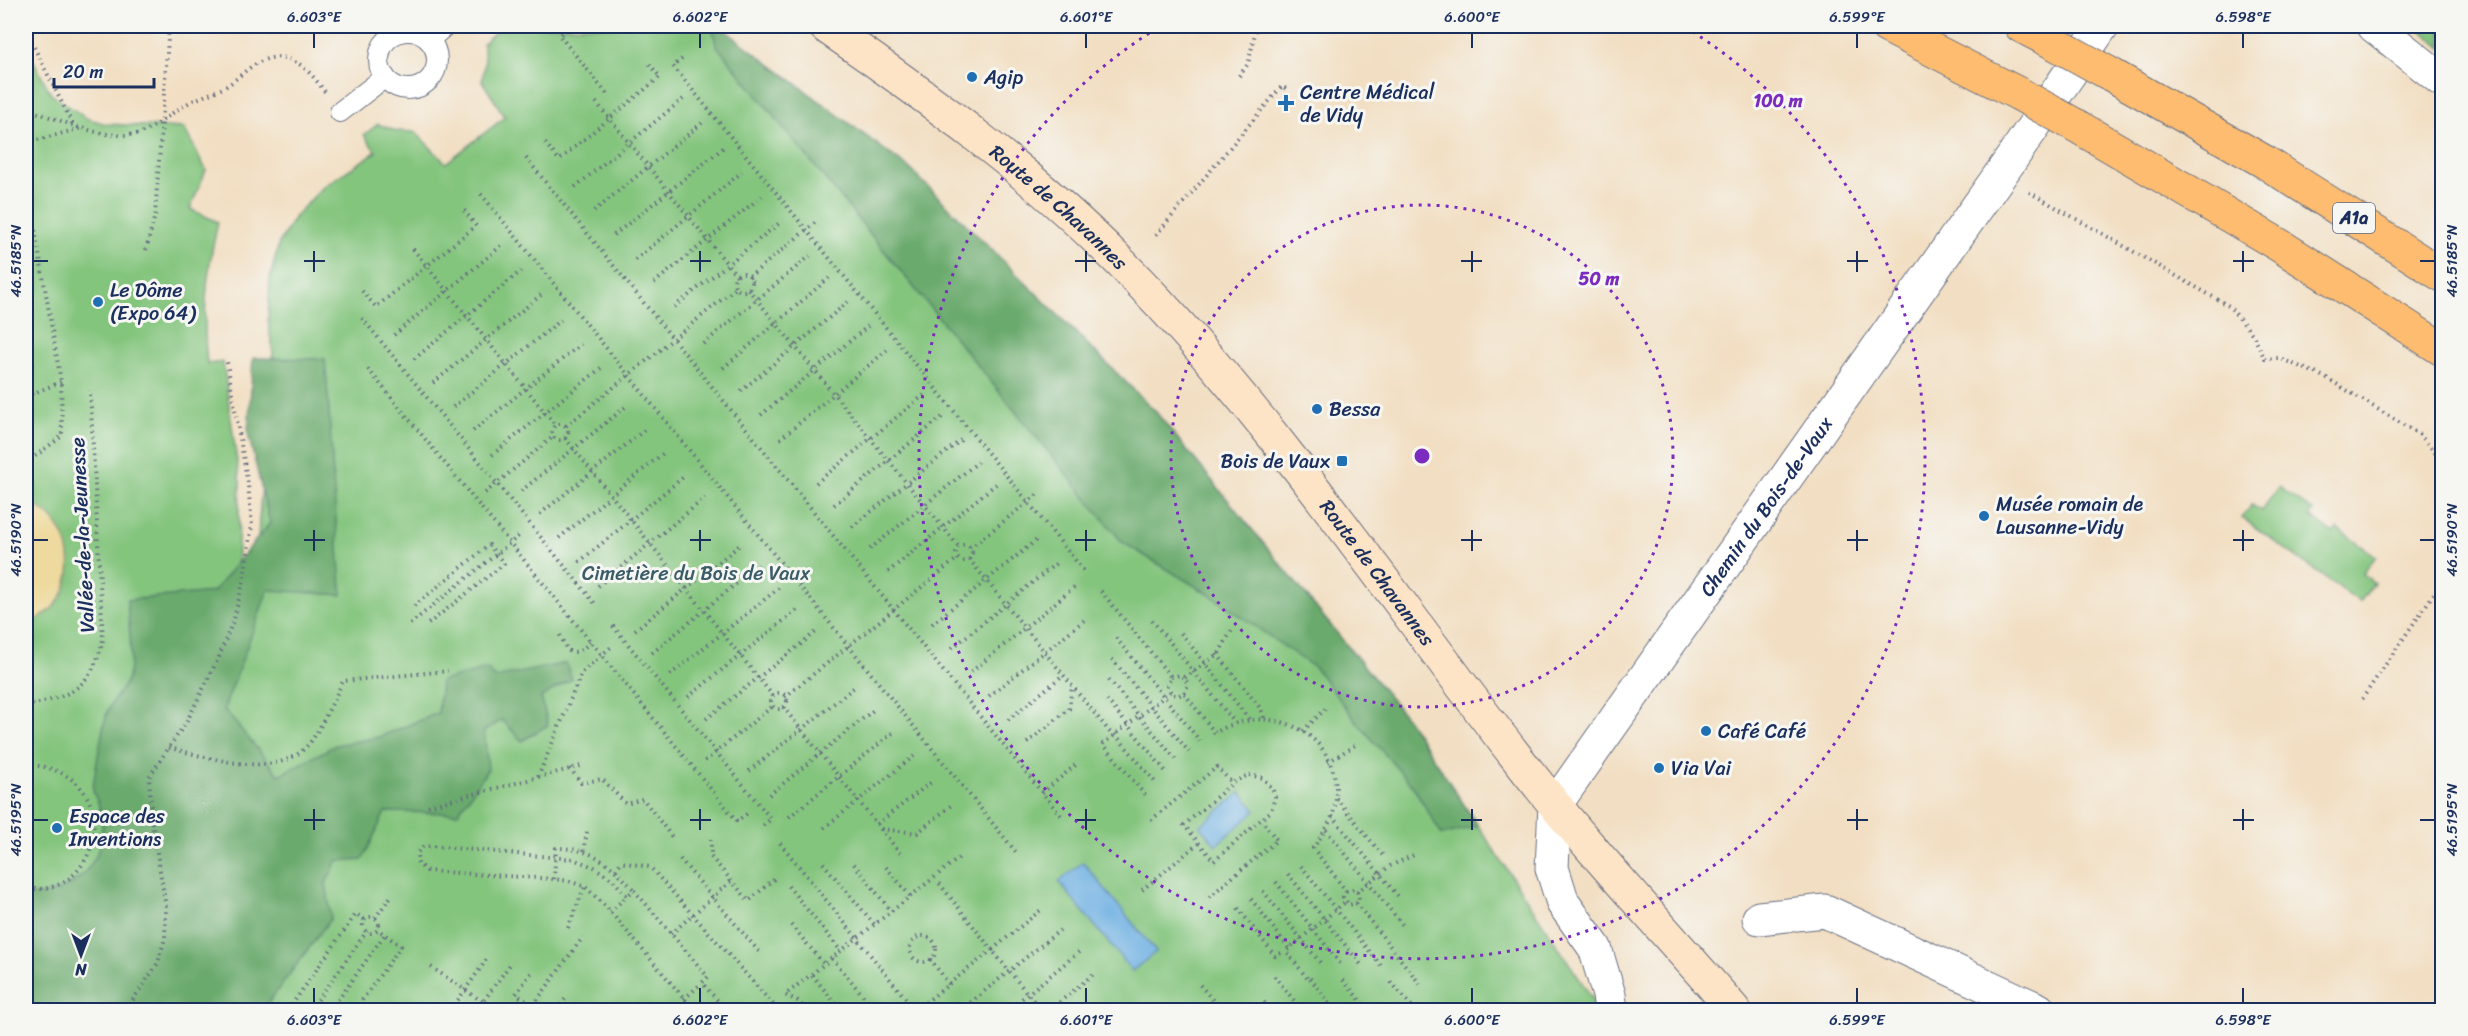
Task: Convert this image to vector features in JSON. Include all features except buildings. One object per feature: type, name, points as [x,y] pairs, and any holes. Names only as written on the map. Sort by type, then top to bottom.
[{"type":"highway","points":[[1886,26],[2075,125],[2279,245],[2442,349]]},
{"type":"highway","name":"A1a","points":[[2021,26],[2265,162],[2442,274]]},
{"type":"main road","name":"Route de Chavannes","points":[[825,26],[996,149],[1123,265],[1236,389],[1362,549],[1442,659],[1555,805],[1734,1011]]},
{"type":"street","name":"Chemin du Bois-de-Vaux","points":[[1555,805],[2012,158],[2102,26]]},
{"type":"street","points":[[2374,26],[2442,80]]},
{"type":"street","points":[[1555,805],[1552,868],[1563,903],[1595,948],[1609,995],[1611,1011]]},
{"type":"street","points":[[1759,918],[1825,911],[2039,1011]]},
{"type":"lane","points":[[429,40],[445,26]]},
{"type":"lane","points":[[407,31],[422,35],[429,40],[437,57],[433,74],[427,81],[410,88],[392,83],[385,77],[379,59],[385,42],[392,36],[407,31]]},
{"type":"lane","points":[[340,112],[385,77]]},
{"type":"path","points":[[146,250],[155,215],[170,26]]},
{"type":"path","points":[[572,26],[559,35],[607,94]]},
{"type":"path","points":[[1239,76],[1248,64],[1256,29],[1254,26]]},
{"type":"path","points":[[26,30],[74,125]]},
{"type":"path","points":[[26,109],[104,134],[137,134],[161,122],[183,106],[226,86],[264,60],[279,58],[293,60],[308,68],[327,94]]},
{"type":"path","points":[[682,59],[673,66],[1084,571]]},
{"type":"path","points":[[545,143],[559,160],[660,77],[648,62]]},
{"type":"path","points":[[1156,235],[1282,86],[1286,89]]},
{"type":"path","points":[[575,187],[683,99]]},
{"type":"path","points":[[596,102],[737,276]]},
{"type":"path","points":[[594,211],[702,123]]},
{"type":"path","points":[[26,143],[83,128]]},
{"type":"path","points":[[614,235],[723,148]]},
{"type":"path","points":[[526,158],[1062,817]]},
{"type":"path","points":[[635,260],[742,172]]},
{"type":"path","points":[[2023,189],[2229,306],[2253,335],[2265,359],[2279,358],[2325,377],[2420,435],[2442,461]]},
{"type":"path","points":[[482,194],[1017,852]]},
{"type":"path","points":[[654,283],[762,196]]},
{"type":"path","points":[[26,202],[33,218],[61,382],[62,436],[26,463]]},
{"type":"path","points":[[362,291],[376,307],[476,226],[463,209]]},
{"type":"path","points":[[674,307],[782,221]]},
{"type":"path","points":[[749,277],[816,222]]},
{"type":"path","points":[[393,335],[501,246]]},
{"type":"path","points":[[413,249],[556,426]]},
{"type":"path","points":[[703,344],[810,256]]},
{"type":"path","points":[[414,359],[521,270]]},
{"type":"path","points":[[745,274],[749,277],[751,284],[748,289],[740,291],[736,288],[734,280],[737,276],[745,274]]},
{"type":"path","points":[[723,368],[829,278]]},
{"type":"path","points":[[566,426],[736,288]]},
{"type":"path","points":[[748,289],[959,547]]},
{"type":"path","points":[[26,293],[32,367],[26,396],[61,382]]},
{"type":"path","points":[[433,383],[541,295]]},
{"type":"path","points":[[741,391],[848,302]]},
{"type":"path","points":[[362,318],[597,606]]},
{"type":"path","points":[[453,407],[561,320]]},
{"type":"path","points":[[761,415],[868,326]]},
{"type":"path","points":[[473,431],[581,344]]},
{"type":"path","points":[[780,439],[887,350]]},
{"type":"path","points":[[126,1011],[158,963],[165,938],[166,907],[152,823],[149,777],[187,721],[219,657],[234,618],[243,583],[252,525],[248,484],[227,362]]},
{"type":"path","points":[[492,455],[601,368]]},
{"type":"path","points":[[368,369],[737,821],[748,813]]},
{"type":"path","name":"Vallée-de-la-Jeunesse","points":[[26,706],[52,700],[74,691],[88,678],[98,663],[103,640],[90,390]]},
{"type":"path","points":[[816,483],[924,394]]},
{"type":"path","points":[[521,491],[628,405]]},
{"type":"path","points":[[834,505],[942,417]]},
{"type":"path","points":[[565,438],[558,439],[552,432],[556,426],[562,424],[566,426]]},
{"type":"path","points":[[565,438],[568,434],[566,426]]},
{"type":"path","points":[[540,514],[647,428]]},
{"type":"path","points":[[485,493],[554,436]]},
{"type":"path","points":[[565,438],[773,696]]},
{"type":"path","points":[[852,527],[961,440]]},
{"type":"path","points":[[559,538],[666,451]]},
{"type":"path","points":[[870,549],[978,462]]},
{"type":"path","points":[[579,562],[686,475]]},
{"type":"path","points":[[888,572],[996,484]]},
{"type":"path","points":[[970,548],[1038,494]]},
{"type":"path","points":[[598,586],[705,498]]},
{"type":"path","points":[[410,624],[520,535]]},
{"type":"path","points":[[932,624],[1039,538]]},
{"type":"path","points":[[635,630],[741,544]]},
{"type":"path","points":[[414,606],[489,545],[504,564],[428,624]]},
{"type":"path","points":[[966,545],[970,548],[972,555],[969,559],[964,561],[958,558],[956,553],[959,547],[966,545]]},
{"type":"path","points":[[785,697],[958,558]]},
{"type":"path","points":[[969,559],[1072,686],[1156,783]]},
{"type":"path","points":[[952,648],[1059,561]]},
{"type":"path","points":[[652,653],[759,565]]},
{"type":"path","points":[[2362,699],[2442,582]]},
{"type":"path","points":[[971,672],[1077,585]]},
{"type":"path","points":[[670,675],[779,588]]},
{"type":"path","points":[[1101,591],[1171,677]]},
{"type":"path","points":[[688,697],[797,610]]},
{"type":"path","points":[[990,696],[1087,618]]},
{"type":"path","points":[[1152,620],[1235,723]]},
{"type":"path","points":[[613,626],[771,819],[760,828]]},
{"type":"path","points":[[1185,678],[1217,654],[1233,628]]},
{"type":"path","points":[[706,719],[816,632]]},
{"type":"path","points":[[1181,633],[1249,719]]},
{"type":"path","points":[[560,635],[564,646],[572,653],[581,650],[590,642]]},
{"type":"path","points":[[1116,638],[1200,741]]},
{"type":"path","points":[[538,777],[582,672],[611,646]]},
{"type":"path","points":[[1217,654],[1261,709],[1264,718]]},
{"type":"path","points":[[1112,659],[1189,752]]},
{"type":"path","points":[[169,748],[245,764],[266,765],[291,759],[308,746],[343,681],[448,671]]},
{"type":"path","points":[[1008,720],[1063,675]]},
{"type":"path","points":[[1180,675],[1185,678],[1187,688],[1184,693],[1178,696],[1170,692],[1167,686],[1171,677],[1180,675]]},
{"type":"path","points":[[1109,680],[1178,762]]},
{"type":"path","points":[[749,771],[857,685]]},
{"type":"path","points":[[1027,743],[1069,709],[1072,686]]},
{"type":"path","points":[[1144,795],[1103,744],[1170,692]]},
{"type":"path","points":[[778,693],[785,697],[787,703],[783,707],[777,709],[773,706],[771,701],[773,696],[778,693]]},
{"type":"path","points":[[1184,693],[1215,733],[1249,719],[1280,720],[1303,732],[1321,750],[1328,762],[1336,798],[1326,830],[1313,848],[1346,891]]},
{"type":"path","points":[[1107,700],[1167,773]]},
{"type":"path","points":[[705,760],[773,706]]},
{"type":"path","points":[[783,707],[900,853]]},
{"type":"path","points":[[769,795],[876,708]]},
{"type":"path","points":[[1303,732],[1326,708]]},
{"type":"path","points":[[789,817],[895,732]]},
{"type":"path","points":[[1328,762],[1355,746]]},
{"type":"path","points":[[824,828],[914,756]]},
{"type":"path","points":[[1042,793],[1078,763]]},
{"type":"path","points":[[26,766],[47,767],[64,774],[78,785],[88,799],[94,815],[95,833],[91,850],[82,865],[70,877],[54,886],[33,890],[26,888]]},
{"type":"path","points":[[428,806],[581,766]]},
{"type":"path","points":[[1152,820],[1217,767],[1232,783]]},
{"type":"path","points":[[570,768],[581,783],[602,779],[626,804],[643,799],[672,837]]},
{"type":"path","points":[[1249,775],[1263,778],[1269,783],[1275,797],[1274,805],[1262,821],[1214,861],[1184,825],[1232,783],[1249,775]]},
{"type":"path","points":[[877,824],[934,780]]},
{"type":"path","points":[[1336,798],[1384,857]]},
{"type":"path","points":[[881,829],[917,833],[953,804]]},
{"type":"path","points":[[1332,816],[1398,896]]},
{"type":"path","points":[[1209,897],[1277,840],[1262,821]]},
{"type":"path","points":[[1326,830],[1405,928]]},
{"type":"path","points":[[584,851],[587,831]]},
{"type":"path","points":[[711,839],[711,857],[749,901],[775,878]]},
{"type":"path","points":[[780,843],[916,1011],[1042,909]]},
{"type":"path","points":[[1142,890],[1198,843]]},
{"type":"path","points":[[627,896],[613,880],[594,867],[573,860],[430,846],[420,849],[416,857],[420,867],[427,871],[554,879],[585,886],[610,912],[693,1011]]},
{"type":"path","points":[[554,879],[556,848],[576,848],[616,870],[708,977],[684,999]]},
{"type":"path","points":[[1358,892],[1390,866],[1414,855]]},
{"type":"path","points":[[806,1011],[798,1001],[785,995],[959,858]]},
{"type":"path","points":[[680,859],[760,953]]},
{"type":"path","points":[[616,870],[621,862],[650,867],[778,1011]]},
{"type":"path","points":[[823,863],[874,925]]},
{"type":"path","points":[[854,864],[891,911]]},
{"type":"path","points":[[1301,866],[1383,968]]},
{"type":"path","points":[[886,867],[910,896]]},
{"type":"path","points":[[1288,874],[1363,967]]},
{"type":"path","points":[[671,934],[731,881]]},
{"type":"path","points":[[1276,882],[1342,966]]},
{"type":"path","points":[[939,884],[1041,1011]]},
{"type":"path","points":[[568,928],[585,886]]},
{"type":"path","points":[[788,886],[841,951]]},
{"type":"path","points":[[1354,889],[1358,892],[1359,898],[1356,903],[1349,905],[1345,902],[1343,897],[1346,891],[1354,889]]},
{"type":"path","points":[[610,912],[634,890]]},
{"type":"path","points":[[1263,891],[1322,964]]},
{"type":"path","points":[[375,918],[392,895]]},
{"type":"path","points":[[1251,899],[1287,950],[1335,1011]]},
{"type":"path","points":[[1238,908],[1275,956],[1284,949],[1287,950],[1345,902]]},
{"type":"path","points":[[1356,903],[1420,984]]},
{"type":"path","points":[[288,1011],[356,914],[365,920]]},
{"type":"path","points":[[365,920],[375,918]]},
{"type":"path","points":[[367,931],[377,929],[379,924],[375,918]]},
{"type":"path","points":[[365,920],[364,927],[367,931]]},
{"type":"path","points":[[791,925],[824,964]]},
{"type":"path","points":[[355,1011],[401,945],[377,929]]},
{"type":"path","points":[[961,1011],[1060,930]]},
{"type":"path","points":[[311,1011],[367,931]]},
{"type":"path","points":[[331,1011],[385,934]]},
{"type":"path","points":[[530,1011],[583,937]]},
{"type":"path","points":[[927,937],[933,942],[935,950],[930,959],[922,962],[911,955],[910,947],[915,939],[927,937]]},
{"type":"path","points":[[1008,1011],[1079,952]]},
{"type":"path","points":[[451,1011],[489,956]]},
{"type":"path","points":[[832,958],[874,1011]]},
{"type":"path","points":[[930,959],[949,984]]},
{"type":"path","points":[[477,1011],[511,963]]},
{"type":"path","points":[[431,967],[495,1011]]},
{"type":"path","points":[[1050,1011],[1096,972]]},
{"type":"path","points":[[531,973],[516,994],[540,1011]]},
{"type":"path","points":[[812,975],[841,1011]]},
{"type":"path","points":[[1274,976],[1302,1011]]},
{"type":"path","points":[[1343,980],[1368,1011]]},
{"type":"path","points":[[1391,982],[1414,1011]]},
{"type":"path","points":[[702,983],[726,1011]]},
{"type":"path","points":[[1200,985],[1221,1011]]},
{"type":"path","points":[[557,1011],[566,998]]},
{"type":"path","points":[[1264,1002],[1271,1011]]},
{"type":"green space","name":"Cimetière du Bois de Vaux","points":[[502,26],[719,26],[910,169],[1155,411],[1408,720],[1600,1010],[167,1010],[224,709],[255,611],[259,520],[273,354],[268,319],[270,279],[279,243],[296,215],[324,186],[376,152],[364,135],[378,124],[396,131],[415,132],[446,163],[505,117],[482,81],[485,62],[483,43]]},
{"type":"green space","points":[[712,26],[719,26],[910,169],[1155,411],[1408,720],[1478,826],[1442,835],[1414,788],[1357,722],[1315,668],[1210,595],[1122,542],[716,45]]},
{"type":"green space","points":[[2416,26],[2442,26],[2442,48]]},
{"type":"green space","points":[[26,51],[30,54],[51,94],[86,118],[106,124],[184,128],[206,170],[190,209],[218,222],[207,293],[205,328],[207,364],[223,362],[240,483],[237,577],[26,1010]]},
{"type":"green space","points":[[253,358],[325,359],[342,595],[268,590],[224,709],[279,775],[336,745],[379,737],[438,713],[441,681],[487,669],[495,678],[566,663],[572,679],[541,697],[548,725],[522,741],[502,720],[484,731],[488,769],[458,813],[385,812],[363,859],[337,861],[326,883],[331,918],[263,1010],[26,1010],[26,895],[54,892],[71,884],[92,863],[100,843],[101,813],[93,789],[107,713],[122,689],[130,669],[131,649],[127,600],[213,592],[270,523],[248,433]]},
{"type":"green space","points":[[2279,487],[2313,511],[2310,516],[2333,533],[2337,529],[2376,556],[2363,574],[2374,583],[2360,602],[2242,518],[2252,505],[2261,511]]},
{"type":"sand","points":[[26,502],[40,509],[61,531],[67,545],[69,576],[56,604],[42,616],[26,624]]},
{"type":"water","points":[[1241,792],[1256,811],[1216,845],[1200,826]]},
{"type":"water","points":[[1083,862],[1156,952],[1132,971],[1059,882]]},
{"type":"place","name":"Agip","points":[[972,77]]},
{"type":"place","name":"Centre Médical de Vidy","points":[[1286,103]]},
{"type":"place","name":"Le Dôme (Expo 64)","points":[[98,302]]},
{"type":"place","name":"Bessa","points":[[1317,409]]},
{"type":"place","name":"Bois de Vaux","points":[[1342,461]]},
{"type":"place","name":"Musée romain de Lausanne-Vidy","points":[[1984,516]]},
{"type":"place","name":"Café Café","points":[[1706,731]]},
{"type":"place","name":"Via Vai","points":[[1659,768]]},
{"type":"place","name":"Espace des Inventions","points":[[57,828]]}]
